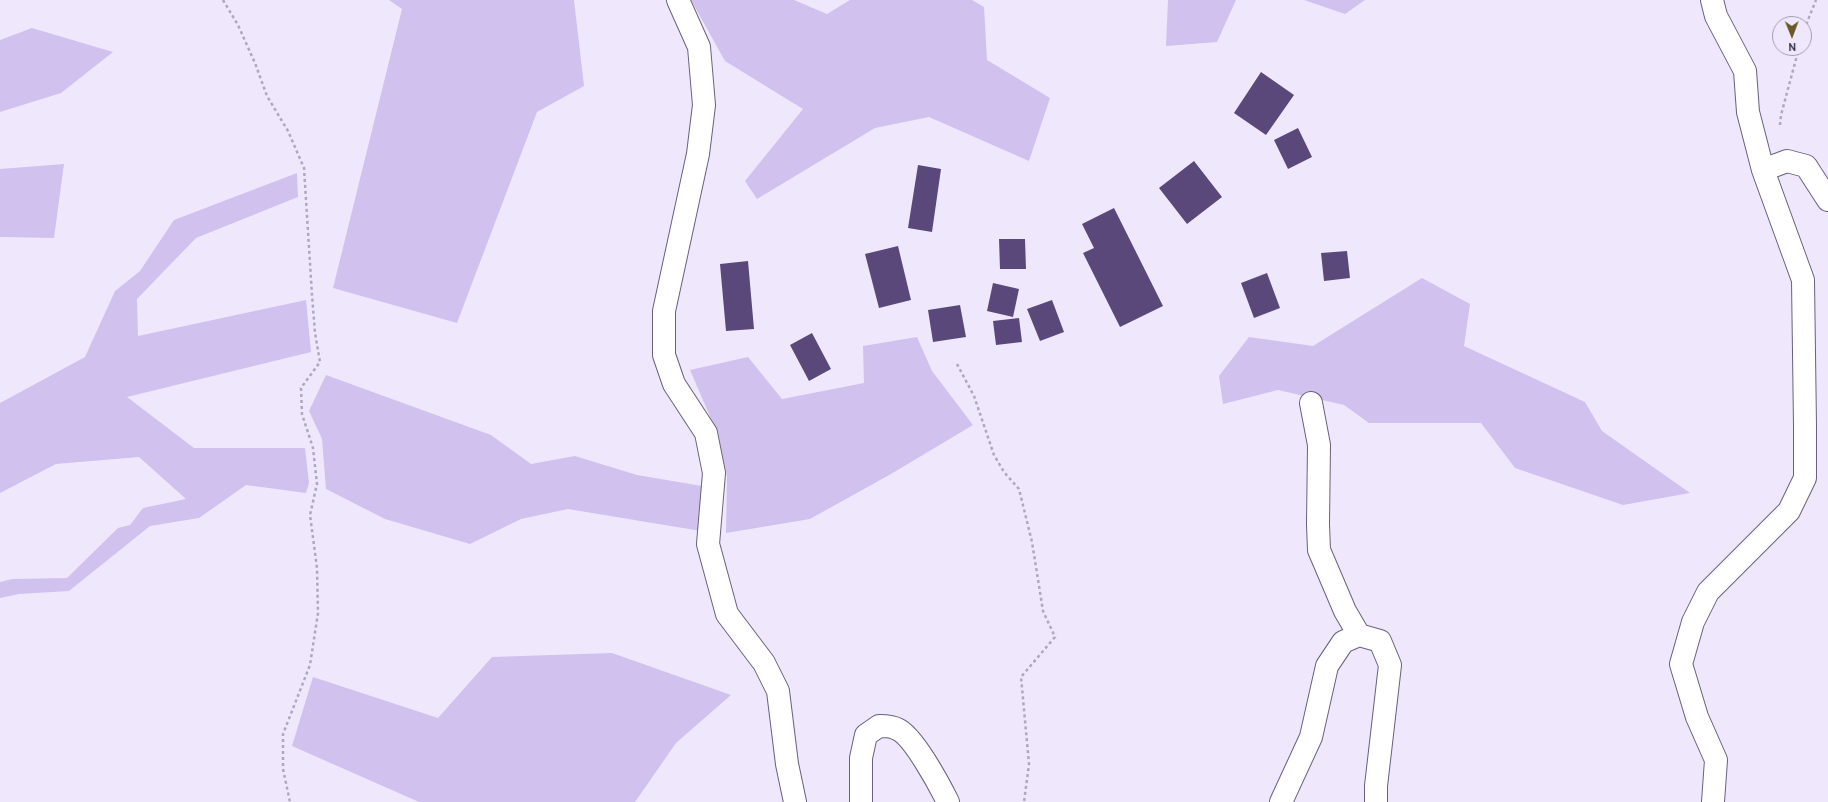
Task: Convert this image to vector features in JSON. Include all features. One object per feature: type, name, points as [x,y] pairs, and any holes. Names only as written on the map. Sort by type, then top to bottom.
[{"type":"street","points":[[678,0],[699,48],[704,105],[698,154],[664,311],[664,355],[674,384],[706,433],[714,473],[708,544],[727,614],[764,663],[778,691],[787,764],[795,802]]},
{"type":"street","points":[[1712,0],[1716,16],[1745,72],[1748,112],[1763,170],[1802,280],[1806,426],[1805,478],[1789,511],[1708,592],[1693,622],[1682,664],[1697,717],[1716,760],[1713,802]]},
{"type":"street","points":[[1763,170],[1787,161],[1806,166],[1828,200]]},
{"type":"street","points":[[1311,403],[1319,445],[1319,550],[1346,611],[1359,635]]},
{"type":"street","points":[[1281,802],[1311,737],[1327,666],[1343,642],[1359,635],[1380,641],[1390,665],[1376,786],[1376,802]]},
{"type":"street","points":[[861,802],[862,750],[866,735],[879,726],[898,729],[914,745],[948,802]]},
{"type":"path","points":[[223,0],[238,25],[255,63],[267,96],[288,130],[304,168],[315,333],[320,362],[301,388],[302,414],[313,448],[317,484],[310,514],[317,568],[318,613],[310,665],[284,734],[283,769],[290,802]]},
{"type":"path","points":[[1810,16],[1816,0]]},
{"type":"path","points":[[1787,161],[1779,151],[1781,115],[1797,56]]},
{"type":"path","points":[[958,364],[974,396],[994,454],[1004,472],[1019,489],[1032,542],[1043,611],[1055,638],[1037,656],[1022,677],[1029,764],[1024,802]]},
{"type":"shaded area","points":[[389,0],[574,0],[584,86],[537,112],[457,323],[333,288],[402,9]]},
{"type":"shaded area","points":[[691,0],[794,0],[827,14],[850,0],[972,0],[984,7],[987,60],[1050,98],[1029,161],[929,117],[875,128],[757,199],[745,181],[803,109],[725,61]]},
{"type":"shaded area","points":[[1168,0],[1236,0],[1217,42],[1166,46]]},
{"type":"shaded area","points":[[1304,0],[1365,0],[1345,14]]},
{"type":"shaded area","points":[[32,28],[113,52],[61,93],[0,112],[0,40]]},
{"type":"shaded area","points":[[64,164],[54,238],[0,237],[0,169]]},
{"type":"shaded area","points":[[297,173],[298,197],[196,238],[137,299],[138,336],[306,300],[311,352],[127,397],[194,448],[305,448],[309,483],[306,493],[246,485],[199,518],[150,526],[69,591],[19,594],[0,598],[0,582],[12,579],[67,578],[118,528],[130,525],[143,508],[186,499],[139,457],[56,464],[0,493],[0,403],[85,357],[115,291],[140,271],[174,220]]},
{"type":"shaded area","points":[[1422,278],[1470,304],[1464,346],[1585,402],[1602,431],[1690,493],[1623,505],[1515,468],[1481,423],[1369,423],[1344,405],[1278,390],[1223,404],[1219,376],[1249,337],[1313,346]]},
{"type":"shaded area","points":[[917,337],[932,371],[973,425],[891,474],[810,519],[726,533],[727,476],[715,428],[690,370],[748,357],[782,399],[864,383],[863,346]]},
{"type":"shaded area","points":[[326,375],[491,435],[531,464],[575,456],[637,475],[708,487],[701,531],[568,509],[521,519],[470,544],[385,519],[326,489],[322,439],[309,411]]},
{"type":"shaded area","points":[[612,653],[731,695],[676,743],[635,802],[419,802],[292,746],[313,677],[438,718],[492,657]]},
{"type":"building","points":[[1261,72],[1294,95],[1266,135],[1234,113]]},
{"type":"building","points":[[1298,128],[1312,157],[1288,169],[1274,140]]},
{"type":"building","points":[[1194,161],[1222,197],[1187,224],[1159,188]]},
{"type":"building","points":[[918,165],[941,169],[932,232],[908,228]]},
{"type":"building","points":[[1114,208],[1163,306],[1120,327],[1083,253],[1094,248],[1082,224]]},
{"type":"building","points":[[999,239],[1025,239],[1026,269],[1000,269]]},
{"type":"building","points":[[898,246],[911,300],[879,308],[865,254]]},
{"type":"building","points":[[1347,251],[1350,278],[1324,281],[1321,253]]},
{"type":"building","points":[[748,261],[754,329],[726,331],[720,264]]},
{"type":"building","points":[[1267,273],[1280,308],[1254,318],[1241,283]]},
{"type":"building","points":[[993,283],[1019,289],[1013,317],[987,311]]},
{"type":"building","points":[[1052,300],[1064,332],[1040,341],[1027,309]]},
{"type":"building","points":[[960,305],[966,337],[933,342],[928,310]]},
{"type":"building","points":[[1019,318],[1022,342],[996,345],[993,321]]},
{"type":"building","points":[[812,333],[831,369],[809,381],[790,345]]}]
